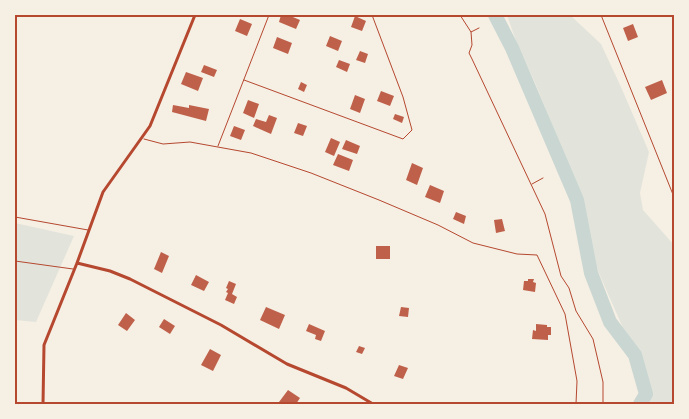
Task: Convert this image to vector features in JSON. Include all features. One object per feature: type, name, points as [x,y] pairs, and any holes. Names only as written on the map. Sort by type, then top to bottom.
[{"type":"street","points":[[45,403],[44,345],[103,192],[143,138],[160,104],[195,15]]},
{"type":"street","points":[[77,262],[130,278],[221,325],[287,364],[346,388],[373,404]]},
{"type":"lane","points":[[217,147],[269,15]]},
{"type":"lane","points":[[244,80],[403,139],[412,130],[403,97],[372,15]]},
{"type":"lane","points":[[601,15],[674,197]]},
{"type":"lane","points":[[143,138],[163,144],[190,142],[251,154],[311,173],[438,225],[473,243],[517,254],[536,255],[552,284],[565,314],[577,381],[576,404]]},
{"type":"lane","points":[[15,216],[89,230]]},
{"type":"lane","points":[[15,261],[74,269]]},
{"type":"path","points":[[460,15],[471,32],[472,45],[469,53],[532,184],[545,214],[561,276],[571,293],[576,311],[593,339],[603,382],[603,404]]},
{"type":"path","points":[[471,32],[479,28]]},
{"type":"path","points":[[532,184],[543,178]]},
{"type":"shaded area","points":[[507,15],[570,15],[601,44],[649,152],[640,193],[643,210],[674,245],[674,404],[645,404],[647,385],[635,347],[623,328],[594,262],[588,228],[560,144],[516,41]]},
{"type":"shaded area","points":[[15,223],[74,236],[36,322],[15,320]]},
{"type":"building","points":[[281,15],[288,15],[300,20],[296,29],[279,22]]},
{"type":"building","points":[[355,16],[366,21],[362,31],[351,27]]},
{"type":"building","points":[[240,19],[252,24],[247,36],[235,31]]},
{"type":"building","points":[[633,24],[638,37],[628,41],[623,28]]},
{"type":"building","points":[[330,36],[342,41],[338,51],[326,46]]},
{"type":"building","points":[[277,37],[292,43],[288,54],[273,48]]},
{"type":"building","points":[[360,51],[368,54],[365,63],[356,60]]},
{"type":"building","points":[[339,60],[350,64],[347,72],[336,67]]},
{"type":"building","points":[[204,65],[217,70],[214,77],[201,72]]},
{"type":"building","points":[[186,72],[203,78],[198,91],[181,84]]},
{"type":"building","points":[[662,80],[667,93],[651,100],[645,87]]},
{"type":"building","points":[[301,82],[307,85],[304,92],[298,89]]},
{"type":"building","points":[[381,91],[394,96],[390,106],[377,101]]},
{"type":"building","points":[[355,95],[365,99],[360,113],[350,109]]},
{"type":"building","points":[[248,100],[259,104],[254,118],[243,113]]},
{"type":"building","points":[[173,105],[189,108],[189,105],[209,109],[206,121],[172,112]]},
{"type":"building","points":[[395,114],[404,117],[402,123],[393,119]]},
{"type":"building","points":[[269,115],[277,118],[271,134],[253,126],[256,119],[266,122]]},
{"type":"building","points":[[298,123],[307,126],[303,136],[294,133]]},
{"type":"building","points":[[234,126],[245,130],[241,140],[230,136]]},
{"type":"building","points":[[331,138],[340,142],[334,156],[325,152]]},
{"type":"building","points":[[346,140],[360,146],[357,154],[342,149]]},
{"type":"building","points":[[338,154],[353,160],[349,171],[333,165]]},
{"type":"building","points":[[412,163],[423,168],[417,185],[406,180]]},
{"type":"building","points":[[430,185],[444,191],[440,203],[425,197]]},
{"type":"building","points":[[456,212],[466,216],[464,224],[453,219]]},
{"type":"building","points":[[502,219],[505,231],[496,233],[494,220]]},
{"type":"building","points":[[376,246],[390,246],[390,259],[376,259]]},
{"type":"building","points":[[161,252],[169,256],[162,273],[154,269]]},
{"type":"building","points":[[196,275],[209,282],[204,291],[191,285]]},
{"type":"building","points":[[528,279],[534,279],[533,282],[536,283],[535,292],[523,290],[524,281],[528,281]]},
{"type":"building","points":[[229,281],[236,284],[232,294],[237,297],[234,304],[225,300]]},
{"type":"building","points":[[266,307],[285,315],[279,329],[260,320]]},
{"type":"building","points":[[401,307],[409,308],[408,317],[399,316]]},
{"type":"building","points":[[126,313],[135,320],[127,331],[118,325]]},
{"type":"building","points":[[164,319],[175,326],[170,334],[159,327]]},
{"type":"building","points":[[309,324],[325,331],[321,341],[315,339],[316,335],[306,331]]},
{"type":"building","points":[[536,324],[551,327],[551,335],[548,335],[548,340],[532,339],[533,330],[536,331]]},
{"type":"building","points":[[359,346],[365,348],[362,354],[356,352]]},
{"type":"building","points":[[210,349],[221,355],[213,371],[201,365]]},
{"type":"building","points":[[399,365],[408,368],[403,379],[394,376]]},
{"type":"building","points":[[288,390],[300,398],[296,404],[282,404],[279,402]]},
{"type":"waterway","points":[[495,15],[512,48],[577,200],[591,273],[610,322],[635,355],[646,394],[640,404]]}]
